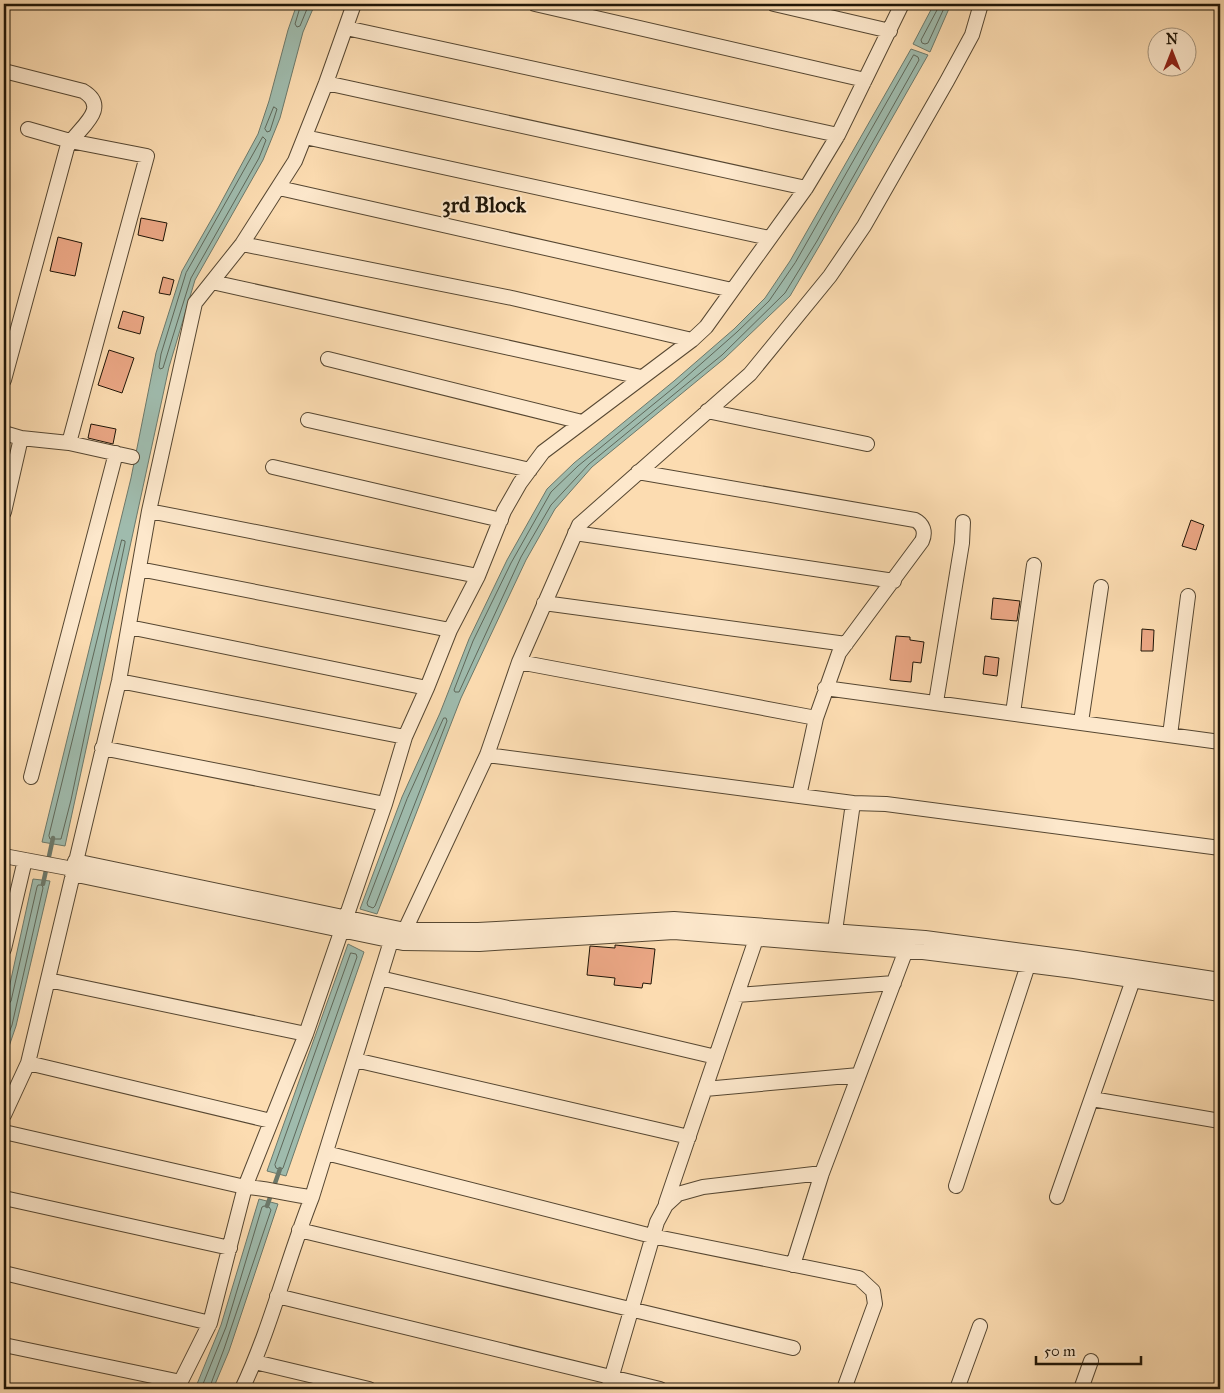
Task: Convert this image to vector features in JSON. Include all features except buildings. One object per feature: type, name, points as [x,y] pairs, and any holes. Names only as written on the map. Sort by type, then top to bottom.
[{"type":"street","points":[[4,1115],[28,1064],[119,681],[149,511],[195,302],[242,244],[279,188],[294,161],[326,84],[354,4]]},
{"type":"street","points":[[535,4],[865,80]]},
{"type":"street","points":[[774,4],[890,31]]},
{"type":"street","points":[[4,1345],[179,1385],[210,1324],[246,1187],[306,1034],[385,804],[405,736],[428,688],[450,630],[478,576],[501,520],[520,482],[543,452],[692,340],[706,327],[768,238],[806,188],[838,135],[902,4]]},
{"type":"street","points":[[405,930],[487,755],[518,662],[579,525],[750,374],[830,276],[864,226],[960,58],[972,35],[981,4]]},
{"type":"street","points":[[346,28],[838,135]]},
{"type":"street","points":[[4,71],[77,90],[90,96],[94,103],[92,117],[70,141],[4,380]]},
{"type":"street","points":[[326,84],[806,188]]},
{"type":"street","points":[[28,129],[70,141],[147,156],[69,443]]},
{"type":"street","points":[[304,137],[768,238]]},
{"type":"street","points":[[279,188],[732,290]]},
{"type":"street","points":[[242,244],[512,298],[692,340]]},
{"type":"street","points":[[212,282],[641,377]]},
{"type":"street","points":[[328,359],[582,422]]},
{"type":"street","points":[[707,411],[867,444]]},
{"type":"street","points":[[308,420],[530,470]]},
{"type":"street","points":[[4,433],[21,438],[69,443],[132,457]]},
{"type":"street","points":[[4,512],[21,438]]},
{"type":"street","points":[[31,776],[116,453]]},
{"type":"street","points":[[273,467],[501,520]]},
{"type":"street","points":[[638,472],[920,523],[924,536],[894,581],[839,653],[825,688],[816,718],[799,796]]},
{"type":"street","points":[[149,511],[478,576]]},
{"type":"street","points":[[936,702],[962,542],[963,522]]},
{"type":"street","points":[[575,533],[894,581]]},
{"type":"street","points":[[1013,712],[1034,565]]},
{"type":"street","points":[[139,569],[450,630]]},
{"type":"street","points":[[1082,722],[1101,587]]},
{"type":"street","points":[[1170,735],[1188,596]]},
{"type":"street","points":[[544,604],[846,644]]},
{"type":"street","points":[[129,626],[428,688]]},
{"type":"street","points":[[518,662],[816,718]]},
{"type":"street","points":[[119,681],[405,736]]},
{"type":"street","points":[[825,688],[1013,712],[1220,742]]},
{"type":"street","points":[[102,748],[385,804]]},
{"type":"street","points":[[487,755],[853,804],[886,804],[1220,848]]},
{"type":"street","points":[[835,931],[853,804]]},
{"type":"street","points":[[4,856],[74,868],[344,924],[405,930],[478,930],[674,919],[924,938],[1076,958],[1220,980]]},
{"type":"street","points":[[4,949],[30,861]]},
{"type":"street","points":[[344,924],[391,941],[403,943],[479,944],[674,932],[906,950],[1028,965],[1220,994]]},
{"type":"street","points":[[610,1383],[652,1236],[666,1205],[756,939]]},
{"type":"street","points":[[242,1389],[255,1362],[299,1230],[312,1197],[391,941]]},
{"type":"street","points":[[793,1265],[822,1174],[906,950]]},
{"type":"street","points":[[956,1186],[1028,965]]},
{"type":"street","points":[[380,978],[716,1057]]},
{"type":"street","points":[[48,980],[306,1034]]},
{"type":"street","points":[[1057,1198],[1133,980]]},
{"type":"street","points":[[737,995],[894,983]]},
{"type":"street","points":[[354,1060],[689,1137]]},
{"type":"street","points":[[28,1064],[272,1121]]},
{"type":"street","points":[[705,1089],[859,1075]]},
{"type":"street","points":[[1092,1099],[1220,1121]]},
{"type":"street","points":[[4,1132],[246,1187],[264,1188],[293,1195],[312,1197]]},
{"type":"street","points":[[326,1153],[652,1236],[859,1278],[873,1291],[875,1304],[844,1389]]},
{"type":"street","points":[[666,1205],[678,1194],[703,1187],[822,1174]]},
{"type":"street","points":[[4,1198],[230,1248]]},
{"type":"street","points":[[299,1230],[793,1348]]},
{"type":"street","points":[[4,1273],[210,1324]]},
{"type":"street","points":[[277,1296],[610,1383],[660,1389]]},
{"type":"street","points":[[957,1389],[980,1326]]},
{"type":"street","points":[[1080,1389],[1091,1361]]},
{"type":"street","points":[[255,1362],[369,1389]]},
{"type":"water","points":[[297,4],[315,4],[303,32],[280,118],[263,160],[195,280],[169,367],[65,846],[42,842],[131,478],[156,353],[182,271],[258,134]]},
{"type":"water","points":[[934,4],[951,4],[930,52],[913,44]]},
{"type":"water","points":[[911,49],[928,55],[790,296],[725,358],[592,467],[555,509],[526,560],[461,698],[377,914],[360,909],[402,797],[440,713],[469,639],[507,560],[547,489],[574,463],[734,329],[765,298],[790,261]]},
{"type":"water","points":[[33,879],[50,881],[16,1026],[4,1061],[4,1011]]},
{"type":"water","points":[[348,944],[364,952],[286,1176],[267,1171]]},
{"type":"water","points":[[259,1199],[278,1204],[229,1351],[213,1389],[195,1389],[221,1325]]},
{"type":"waterway","points":[[43,884],[53,838]]},
{"type":"waterway","points":[[267,1206],[280,1169]]},
{"type":"district","name":"3rd Block","points":[[484,204]]}]
